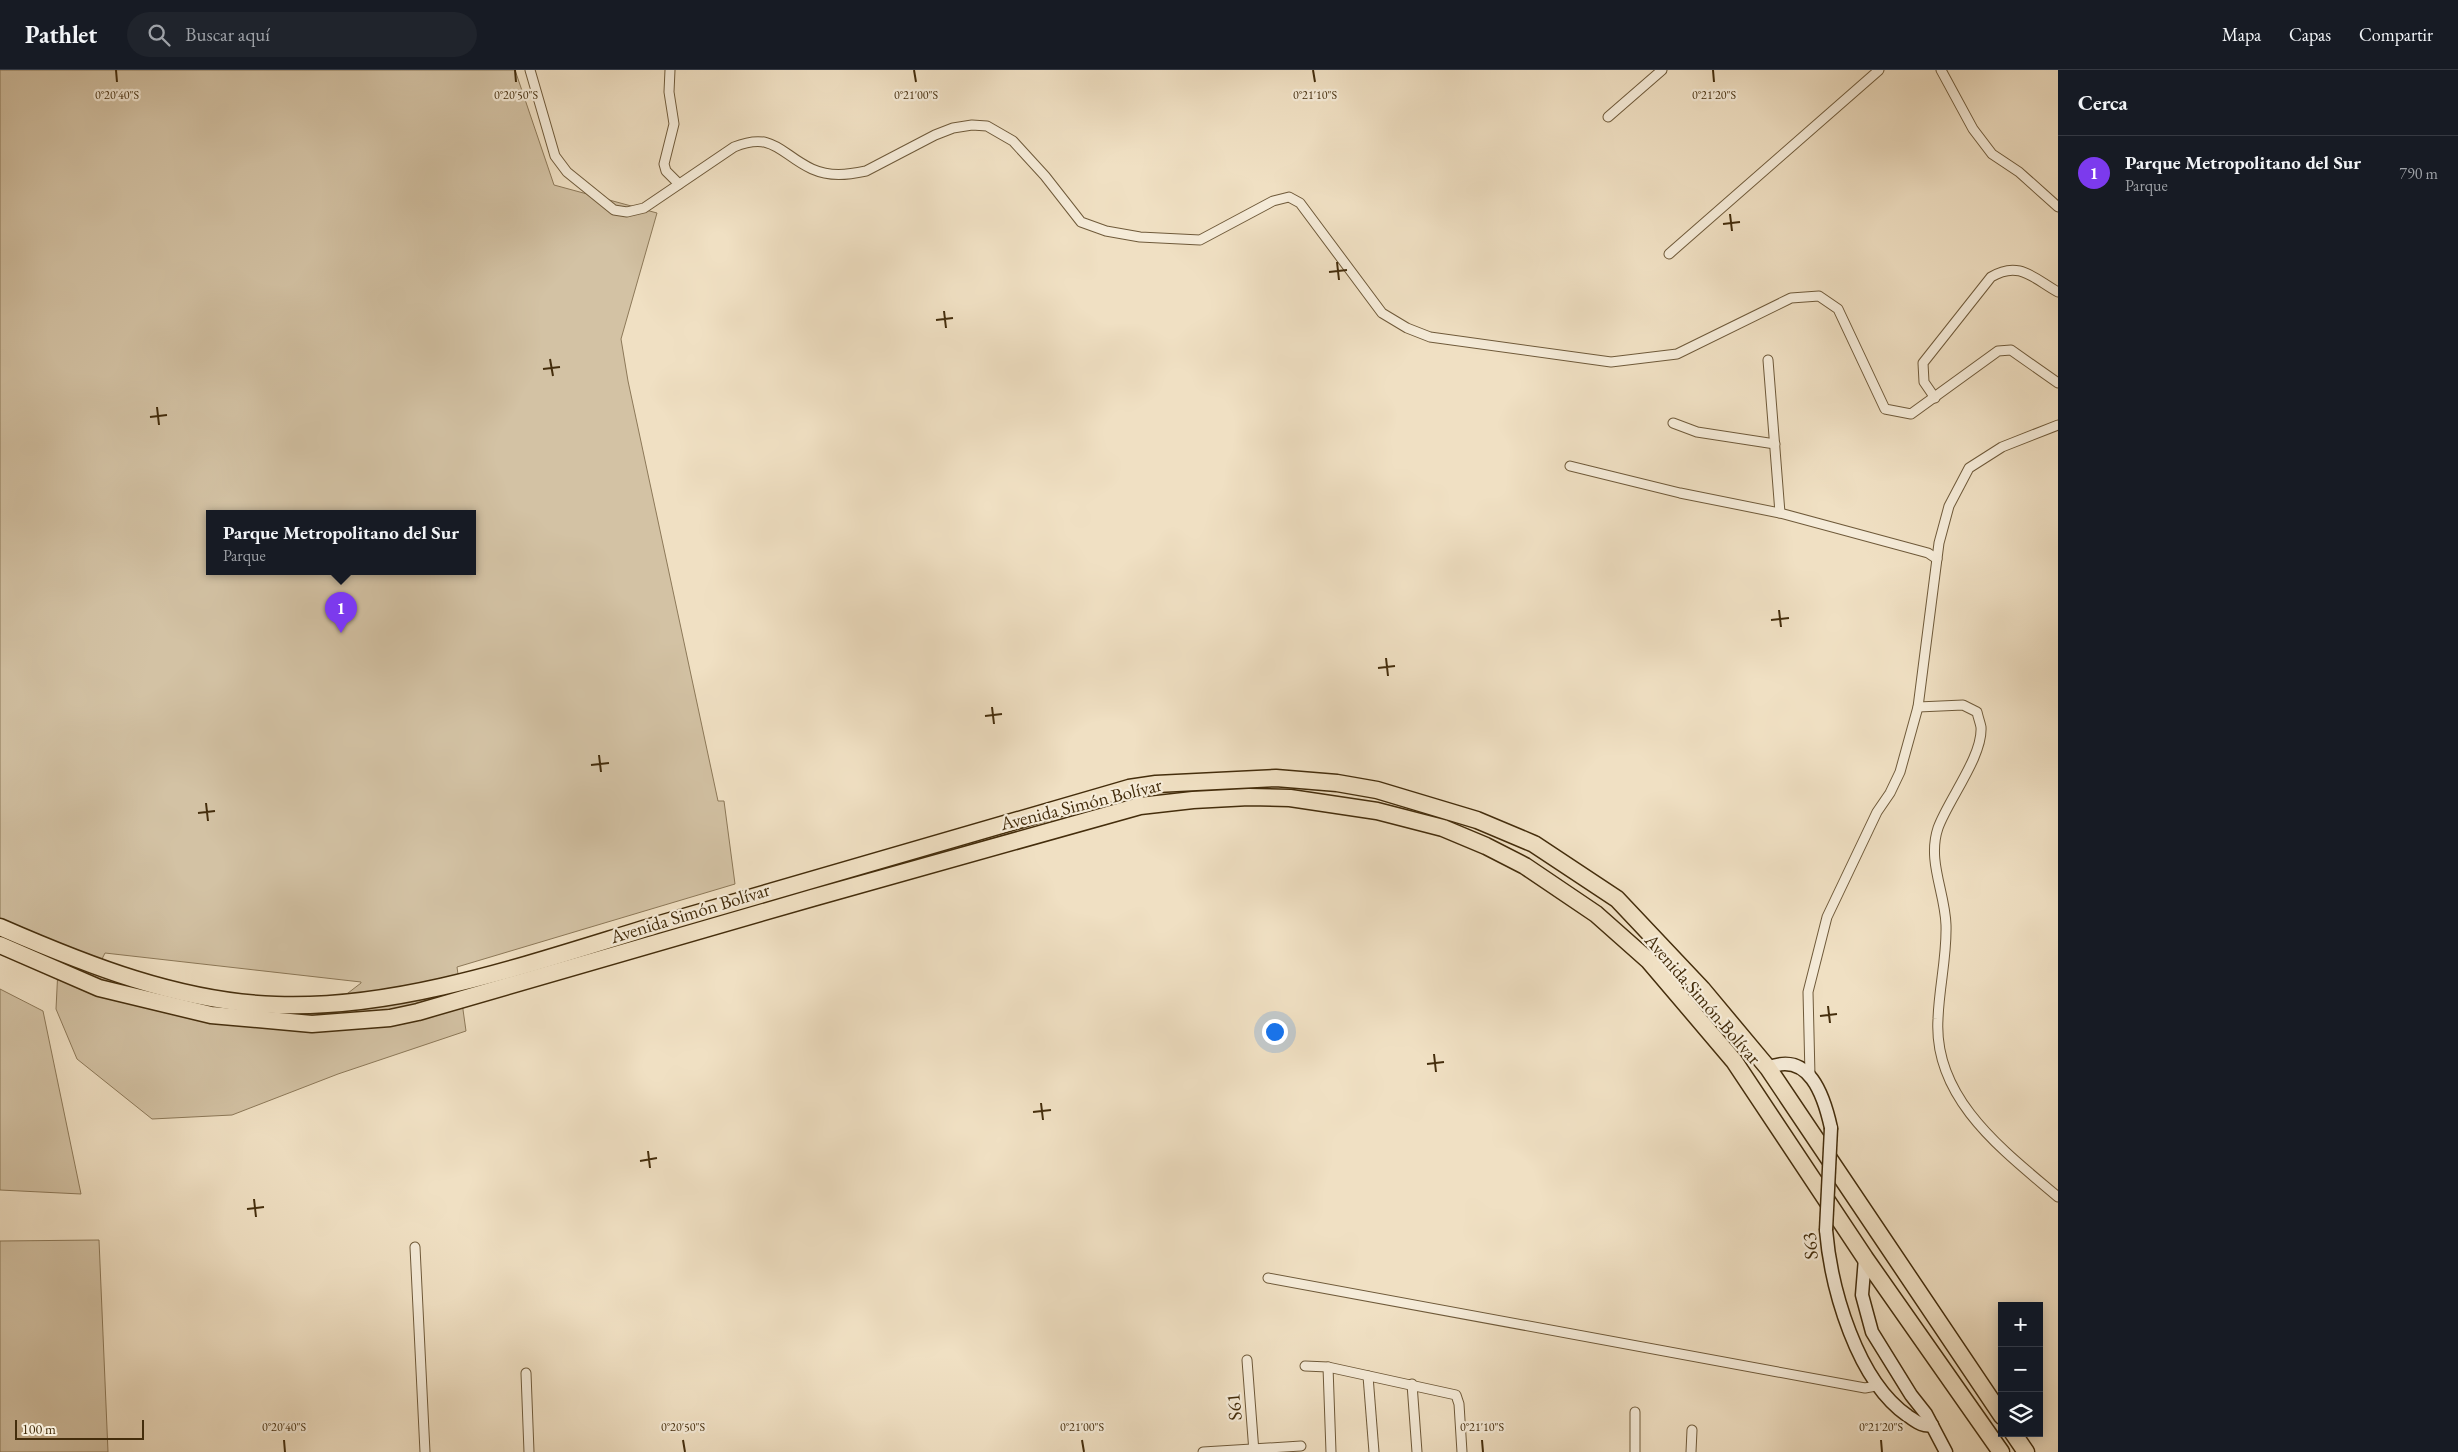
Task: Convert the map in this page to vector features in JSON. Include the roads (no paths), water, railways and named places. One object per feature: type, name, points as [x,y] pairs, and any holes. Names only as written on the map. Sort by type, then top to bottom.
[{"type":"highway","name":"Avenida Simón Bolívar","points":[[0,927],[98,968],[205,997],[242,1003],[315,1004],[394,995],[478,977],[808,880],[1142,785],[1276,778],[1336,783],[1377,790],[1477,820],[1534,844],[1617,899],[1702,989],[1768,1068],[1998,1410]]},
{"type":"highway","name":"Avenida Simón Bolívar","points":[[0,946],[99,988],[173,1007],[250,1020],[312,1024],[390,1018],[418,1012],[812,898],[1140,806],[1193,800],[1249,797],[1333,803],[1377,811],[1443,828],[1525,866],[1596,914],[1649,961],[1734,1061],[1865,1258],[2000,1452]]},
{"type":"highway","points":[[808,880],[812,898]]},
{"type":"highway","points":[[2016,1437],[2026,1452]]},
{"type":"main road","points":[[1768,1068],[1779,1064],[1790,1064],[1801,1068],[1810,1075]]},
{"type":"main road","name":"S63","points":[[1810,1075],[1826,1106],[1831,1128],[1826,1230],[1829,1261],[1838,1295],[1865,1367],[1876,1386],[1899,1410],[1920,1424],[1932,1425]]},
{"type":"main road","points":[[1865,1258],[1862,1295],[1872,1332],[1932,1425],[1946,1452]]},
{"type":"street","points":[[530,70],[555,156],[567,172],[614,210],[644,208],[734,147],[748,141],[762,140],[820,172],[850,175],[866,171],[953,128],[972,125],[987,126],[1013,141],[1025,152],[1081,222],[1106,232],[1140,237],[1200,240],[1273,201],[1289,197],[1300,203],[1382,313],[1407,328],[1430,337],[1611,362],[1677,354],[1791,298],[1819,296],[1838,309],[1885,408],[1911,414],[1998,351],[2011,350],[2058,383]]},
{"type":"street","points":[[670,70],[669,92],[674,124],[664,164],[666,171],[679,184]]},
{"type":"street","points":[[1608,116],[1662,70]]},
{"type":"street","points":[[1670,254],[1879,70]]},
{"type":"street","points":[[1941,70],[1973,129],[1992,154],[2019,172],[2058,206]]},
{"type":"street","points":[[1935,398],[1924,382],[1923,363],[1991,277],[2003,270],[2019,269],[2058,292]]},
{"type":"street","points":[[1768,360],[1780,513]]},
{"type":"street","points":[[1673,423],[1697,432],[1775,444]]},
{"type":"street","points":[[1810,1075],[1808,992],[1827,917],[1876,812],[1890,793],[1900,772],[1918,707],[1937,559],[1949,506],[1969,468],[2002,447],[2058,425]]},
{"type":"street","points":[[1570,466],[1680,493],[1780,513],[1928,553],[1937,559]]},
{"type":"street","points":[[1918,707],[1963,705],[1977,712],[1981,728],[1977,749],[1938,829],[1935,853],[1935,873],[1944,907],[1946,925],[1946,957],[1938,1020],[1941,1061],[1951,1084],[1968,1112],[2002,1150],[2058,1197]]},
{"type":"street","points":[[415,1247],[425,1452]]},
{"type":"street","points":[[1268,1278],[1865,1388],[1876,1386]]},
{"type":"street","name":"S61","points":[[1247,1360],[1254,1450]]},
{"type":"street","points":[[1305,1366],[1328,1367],[1456,1395],[1459,1404],[1462,1452]]},
{"type":"street","points":[[1328,1367],[1331,1452]]},
{"type":"street","points":[[526,1373],[529,1452]]},
{"type":"street","points":[[1368,1376],[1374,1452]]},
{"type":"street","points":[[1412,1384],[1417,1452]]},
{"type":"street","points":[[1634,1452],[1635,1412]]},
{"type":"street","points":[[1691,1452],[1692,1430]]},
{"type":"street","points":[[1203,1452],[1301,1446]]},
{"type":"place","name":"Parque Metropolitano del Sur","points":[[341,633]]}]
